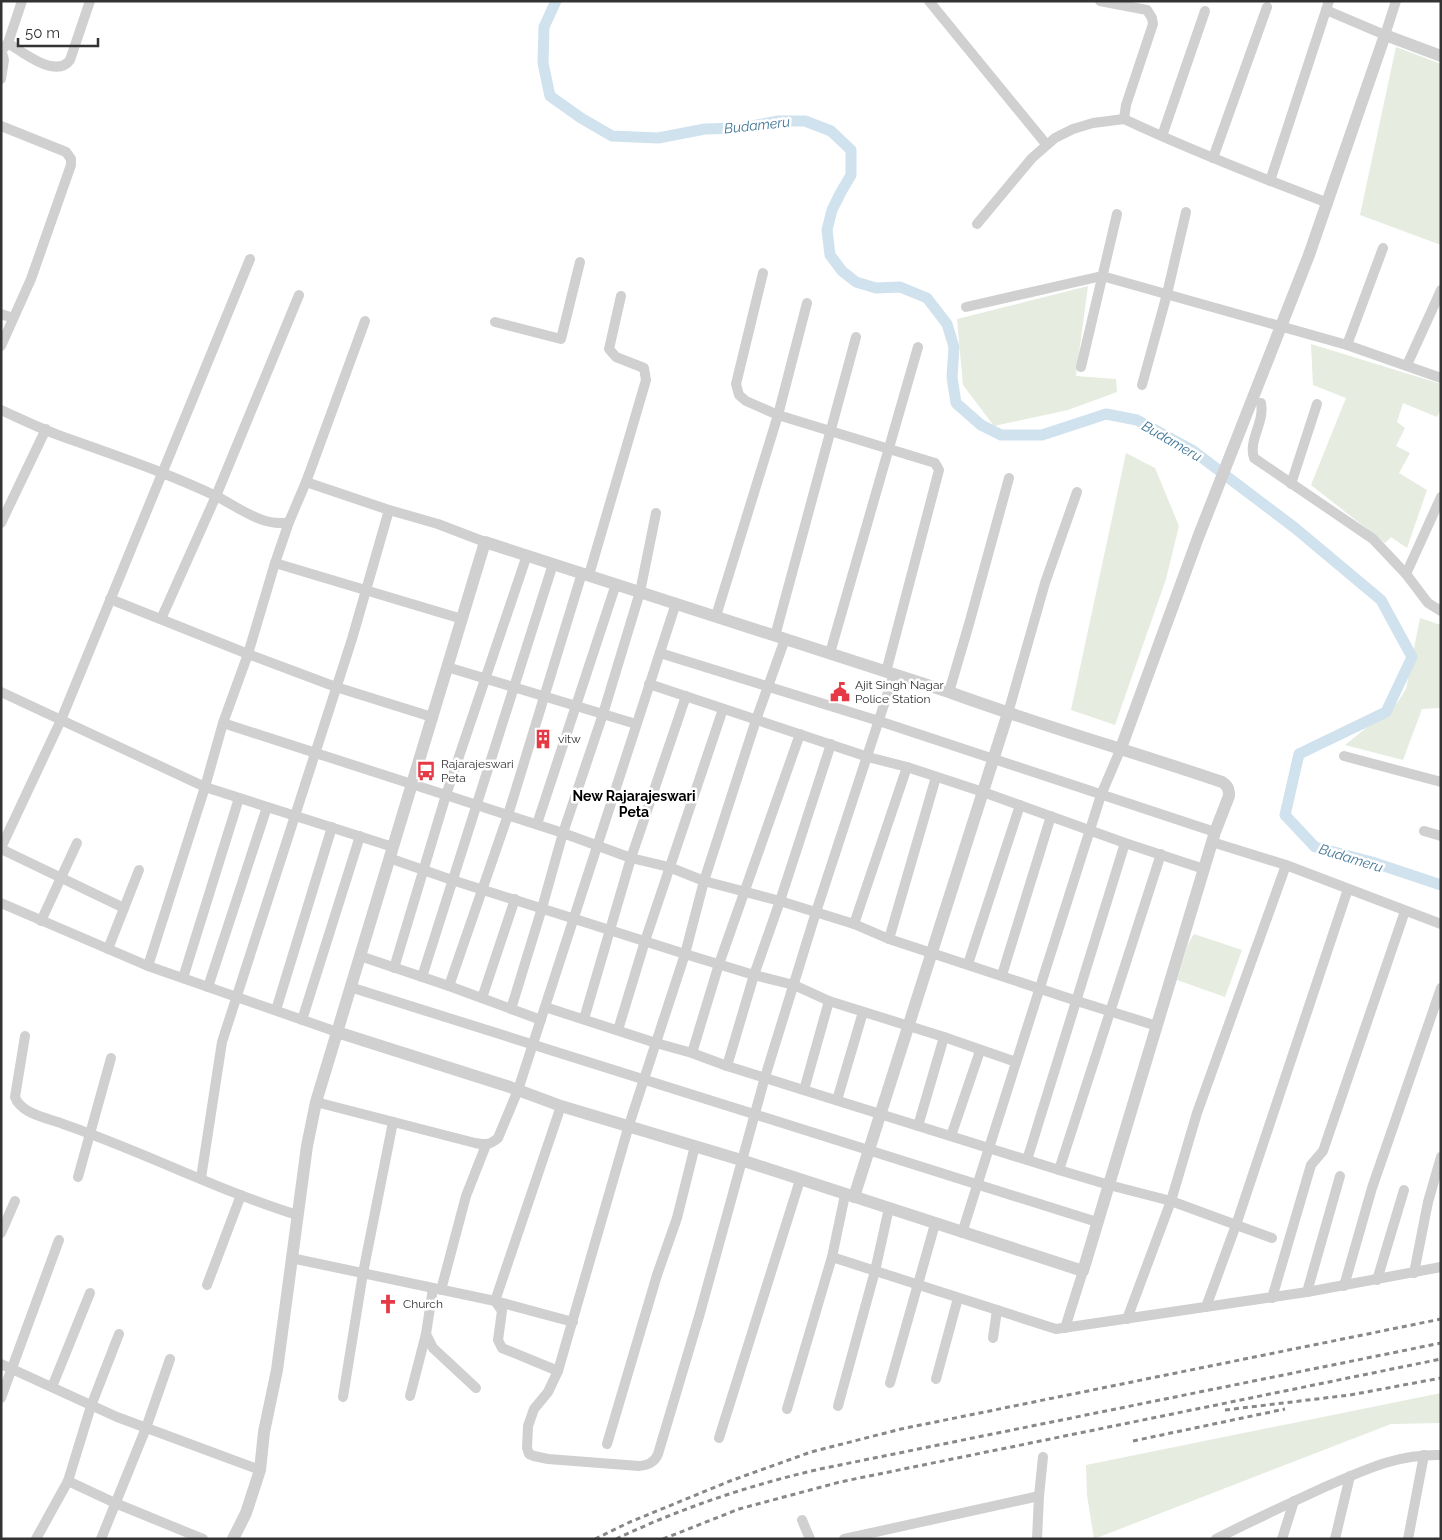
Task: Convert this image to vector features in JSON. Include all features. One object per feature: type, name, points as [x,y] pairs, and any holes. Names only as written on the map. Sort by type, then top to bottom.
[{"type":"street","points":[[1,79],[4,47],[22,1]]},
{"type":"street","points":[[4,47],[43,63],[61,66],[67,64],[90,1]]},
{"type":"street","points":[[929,1],[1046,144]]},
{"type":"street","points":[[1100,1],[1147,10],[1152,18],[1153,24],[1126,105],[1124,118]]},
{"type":"street","points":[[962,1233],[1101,795],[1121,748],[1199,535],[1256,403],[1281,327],[1328,203],[1396,1]]},
{"type":"street","points":[[1270,181],[1327,6],[1385,35],[1441,56]]},
{"type":"street","points":[[1213,158],[1267,7]]},
{"type":"street","points":[[1162,136],[1205,11]]},
{"type":"street","points":[[977,224],[1046,144],[1072,129],[1093,122],[1124,118],[1213,158],[1328,203]]},
{"type":"street","points":[[1,126],[66,152],[71,159],[71,165],[31,279],[1,346]]},
{"type":"street","points":[[1142,385],[1186,212]]},
{"type":"street","points":[[1080,367],[1118,214]]},
{"type":"street","points":[[1347,345],[1383,248]]},
{"type":"street","points":[[124,908],[1,848],[61,720],[250,259]]},
{"type":"street","points":[[495,322],[561,338],[580,262]]},
{"type":"street","points":[[763,273],[736,384],[739,396],[778,415],[832,431],[888,448],[935,463],[939,470],[879,721],[764,1077],[700,1313],[655,1461],[647,1466],[620,1465],[548,1459],[534,1456],[529,1454],[527,1448],[528,1426],[534,1409],[548,1392],[558,1371],[629,1125],[685,954],[704,881],[768,687],[780,637],[832,431],[856,338]]},
{"type":"street","points":[[966,307],[1102,276],[1347,345],[1441,378]]},
{"type":"street","points":[[1407,365],[1441,290]]},
{"type":"street","points":[[161,619],[216,496],[299,295]]},
{"type":"street","points":[[449,986],[508,815],[646,380],[644,368],[616,357],[609,349],[621,296]]},
{"type":"street","points":[[716,616],[778,415],[807,303]]},
{"type":"street","points":[[1,314],[13,318]]},
{"type":"street","points":[[148,966],[205,788],[223,723],[248,654],[274,563],[365,321]]},
{"type":"street","points":[[830,653],[918,347]]},
{"type":"street","points":[[1256,403],[1262,410],[1253,453],[1254,458],[1373,539],[1406,574],[1428,603],[1441,611]]},
{"type":"street","points":[[1291,484],[1317,404]]},
{"type":"street","points":[[1,410],[216,496],[270,522],[280,524],[289,522]]},
{"type":"street","points":[[1,523],[46,429]]},
{"type":"street","points":[[949,692],[1009,478]]},
{"type":"street","points":[[306,482],[949,692],[1008,713],[1121,748],[1226,785],[1229,790],[1229,796],[1204,869],[1066,1328]]},
{"type":"street","points":[[787,1409],[850,1196],[870,1151],[882,1114],[1008,713],[1040,598],[1078,492]]},
{"type":"street","points":[[1406,574],[1441,497]]},
{"type":"street","points":[[201,1178],[222,1042],[336,687],[389,510]]},
{"type":"street","points":[[511,1008],[563,833],[603,714],[640,592],[656,513]]},
{"type":"street","points":[[232,1539],[246,1513],[260,1470],[264,1432],[277,1370],[307,1146],[316,1102],[485,542]]},
{"type":"street","points":[[394,968],[446,795],[526,555]]},
{"type":"street","points":[[274,563],[462,619]]},
{"type":"street","points":[[422,977],[553,564]]},
{"type":"street","points":[[537,824],[616,584]]},
{"type":"street","points":[[110,599],[336,687],[432,717]]},
{"type":"street","points":[[316,1102],[486,1145],[498,1138],[518,1090],[533,1045],[676,604]]},
{"type":"street","points":[[660,653],[879,721],[1101,795],[1441,924]]},
{"type":"street","points":[[447,667],[636,724]]},
{"type":"street","points":[[649,684],[868,757],[907,766],[1204,869]]},
{"type":"street","points":[[1,692],[205,788],[360,836],[424,870],[685,954],[794,985],[829,1001],[1016,1062]]},
{"type":"street","points":[[584,1019],[631,858],[686,696]]},
{"type":"street","points":[[618,1030],[645,941],[723,709]]},
{"type":"street","points":[[223,723],[537,824],[631,858],[669,868],[704,881],[780,900],[854,924],[889,939],[1157,1026]]},
{"type":"street","points":[[692,1053],[719,964],[800,734]]},
{"type":"street","points":[[728,1066],[754,975],[831,744]]},
{"type":"street","points":[[1344,756],[1441,782]]},
{"type":"street","points":[[854,924],[907,766]]},
{"type":"street","points":[[889,939],[936,776]]},
{"type":"street","points":[[183,978],[239,798]]},
{"type":"street","points":[[968,964],[1020,805]]},
{"type":"street","points":[[208,987],[267,807]]},
{"type":"street","points":[[1002,976],[1051,816]]},
{"type":"street","points":[[276,1010],[332,827]]},
{"type":"street","points":[[1424,831],[1441,836]]},
{"type":"street","points":[[302,1020],[360,836]]},
{"type":"street","points":[[41,921],[76,843]]},
{"type":"street","points":[[1027,1160],[1125,843]]},
{"type":"street","points":[[1059,1170],[1161,854]]},
{"type":"street","points":[[1127,1319],[1170,1201],[1198,1113],[1286,865]]},
{"type":"street","points":[[108,949],[139,870]]},
{"type":"street","points":[[1206,1307],[1236,1225],[1348,890]]},
{"type":"street","points":[[482,998],[515,899]]},
{"type":"street","points":[[1,903],[148,966],[337,1032],[518,1090],[561,1106],[741,1160],[1083,1271]]},
{"type":"street","points":[[1272,1298],[1311,1165],[1323,1151],[1405,911]]},
{"type":"street","points":[[360,956],[541,1020]]},
{"type":"street","points":[[350,987],[1097,1222]]},
{"type":"street","points":[[1344,1286],[1372,1188],[1441,988]]},
{"type":"street","points":[[804,1090],[829,1001]]},
{"type":"street","points":[[545,1007],[1059,1170],[1170,1201],[1272,1238]]},
{"type":"street","points":[[837,1100],[863,1012]]},
{"type":"street","points":[[25,1036],[15,1097],[17,1103],[34,1114],[91,1133],[241,1195],[297,1215]]},
{"type":"street","points":[[918,1126],[944,1037]]},
{"type":"street","points":[[951,1136],[980,1050]]},
{"type":"street","points":[[78,1177],[111,1058]]},
{"type":"street","points":[[495,1301],[561,1106]]},
{"type":"street","points":[[343,1397],[363,1273],[393,1122]]},
{"type":"street","points":[[410,1396],[437,1289],[466,1196],[486,1145]]},
{"type":"street","points":[[607,1444],[657,1275],[677,1218],[695,1146]]},
{"type":"street","points":[[1414,1273],[1428,1202],[1441,1157]]},
{"type":"street","points":[[1307,1292],[1340,1176]]},
{"type":"street","points":[[719,1438],[800,1180]]},
{"type":"street","points":[[1377,1280],[1404,1190]]},
{"type":"street","points":[[207,1285],[241,1195]]},
{"type":"street","points":[[1,1233],[15,1201]]},
{"type":"street","points":[[838,1406],[890,1208]]},
{"type":"street","points":[[890,1382],[935,1224]]},
{"type":"street","points":[[1,1398],[59,1240]]},
{"type":"street","points":[[832,1257],[1056,1329],[1272,1298],[1441,1267]]},
{"type":"street","points":[[291,1258],[495,1301],[573,1322]]},
{"type":"street","points":[[52,1387],[90,1293]]},
{"type":"street","points":[[936,1379],[958,1298]]},
{"type":"street","points":[[495,1301],[502,1310],[498,1340],[502,1348],[558,1371]]},
{"type":"street","points":[[993,1338],[997,1310]]},
{"type":"street","points":[[36,1539],[68,1481],[91,1406],[119,1334]]},
{"type":"street","points":[[426,1334],[432,1348],[476,1388]]},
{"type":"street","points":[[101,1539],[146,1428],[170,1359]]},
{"type":"street","points":[[1,1364],[91,1406],[260,1470]]},
{"type":"street","points":[[1408,1539],[1424,1455]]},
{"type":"street","points":[[1216,1539],[1294,1501],[1386,1462],[1407,1456],[1441,1455]]},
{"type":"street","points":[[1037,1539],[1043,1457]]},
{"type":"street","points":[[1335,1539],[1350,1476]]},
{"type":"street","points":[[68,1481],[115,1504],[203,1539]]},
{"type":"street","points":[[844,1539],[1039,1496]]},
{"type":"street","points":[[1282,1539],[1294,1501]]},
{"type":"street","points":[[802,1520],[810,1539]]},
{"type":"shaded area","points":[[1396,47],[1441,64],[1441,245],[1360,215]]},
{"type":"shaded area","points":[[1088,286],[1076,376],[1116,379],[1117,392],[1068,410],[994,426],[963,385],[957,319]]},
{"type":"shaded area","points":[[1311,344],[1441,384],[1441,409],[1437,417],[1403,403],[1397,422],[1405,428],[1396,446],[1410,453],[1399,473],[1427,490],[1407,548],[1391,537],[1385,543],[1311,485],[1346,398],[1313,385]]},
{"type":"shaded area","points":[[1126,453],[1155,468],[1179,526],[1166,579],[1115,725],[1071,710]]},
{"type":"shaded area","points":[[1420,618],[1441,625],[1441,708],[1422,709],[1403,760],[1345,745],[1397,703],[1406,689]]},
{"type":"shaded area","points":[[1194,934],[1242,950],[1225,997],[1177,980],[1188,944]]},
{"type":"shaded area","points":[[1441,1393],[1441,1423],[1391,1424],[1094,1539],[1087,1495],[1086,1465]]},
{"type":"waterway","name":"Budameru","points":[[556,1],[544,27],[543,63],[550,96],[581,118],[612,136],[658,138],[705,129],[742,128],[778,121],[805,121],[831,131],[851,150],[851,175],[832,210],[827,230],[830,255],[842,271],[856,282],[876,288],[900,287],[927,298],[947,324],[954,347],[952,377],[956,403],[981,425],[1001,435],[1042,435],[1106,414],[1137,420],[1192,450],[1295,528],[1381,600],[1412,657],[1386,712],[1299,754],[1285,815],[1315,847],[1372,862],[1441,885]]},
{"type":"railway","points":[[595,1539],[630,1522],[730,1481],[811,1452],[901,1429],[1441,1319]]},
{"type":"railway","points":[[616,1539],[665,1517],[716,1498],[820,1469],[1441,1343]]},
{"type":"railway","points":[[663,1539],[739,1509],[840,1482],[1441,1359]]},
{"type":"railway","points":[[1225,1410],[1350,1395],[1441,1378]]},
{"type":"railway","points":[[1133,1441],[1285,1409]]},
{"type":"place","name":"Ajit Singh Nagar Police Station","points":[[840,692]]},
{"type":"place","name":"vitw","points":[[543,739]]},
{"type":"place","name":"Rajarajeswari Peta","points":[[426,771]]},
{"type":"place","name":"Church","points":[[388,1304]]},
{"type":"district","name":"New Rajarajeswari Peta","points":[[634,804]]}]
